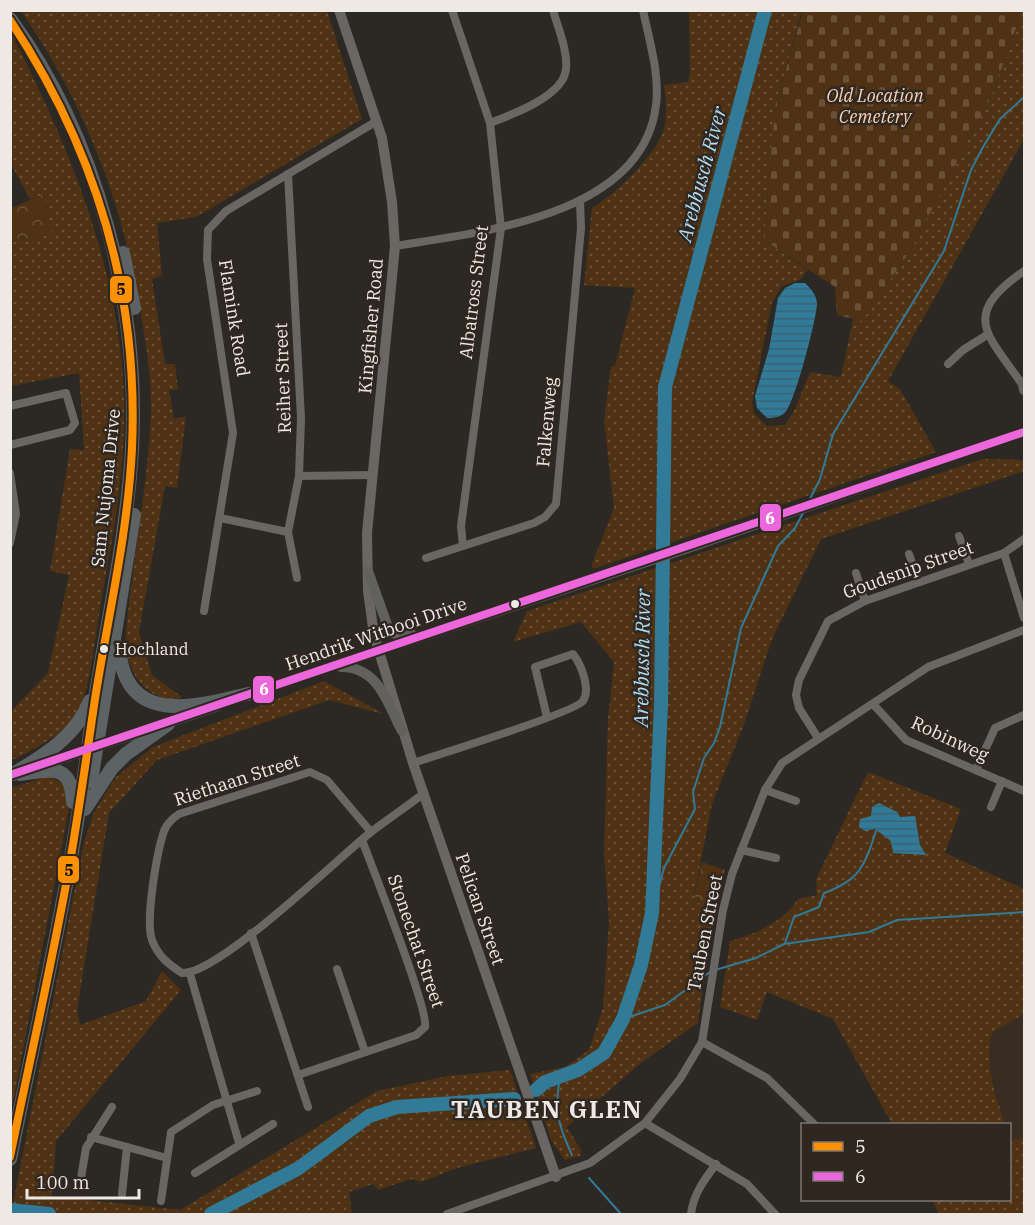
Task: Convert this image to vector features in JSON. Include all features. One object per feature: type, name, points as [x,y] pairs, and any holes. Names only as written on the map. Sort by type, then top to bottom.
[{"type":"highway","name":"Sam Nujoma Drive","points":[[10,1159],[117,627],[133,534],[140,454],[141,383],[129,274],[117,228],[90,151],[43,56],[13,10]]},
{"type":"highway","name":"Sam Nujoma Drive","points":[[10,20],[55,93],[84,159],[106,220],[128,327],[133,391],[132,449],[124,529],[98,684],[85,808],[75,837]]},
{"type":"highway","points":[[117,627],[120,666],[124,676],[150,701],[180,708],[248,694]]},
{"type":"highway","points":[[12,775],[46,755],[72,730],[84,714],[98,684]]},
{"type":"highway","points":[[85,808],[112,768],[126,754],[168,724]]},
{"type":"highway","points":[[12,775],[51,770],[67,776],[72,785],[75,837]]},
{"type":"main road","points":[[1021,435],[1024,424]]},
{"type":"main road","name":"Hendrik Witbooi Drive","points":[[12,775],[92,750],[248,694],[326,670],[1021,435]]},
{"type":"main road","points":[[368,571],[384,622],[392,633],[407,636],[449,627]]},
{"type":"main road","points":[[326,670],[352,667],[369,674],[378,685],[402,732]]},
{"type":"street","name":"Kingfisher Road","points":[[339,10],[377,121],[388,170],[395,246],[367,533],[370,609],[378,651]]},
{"type":"street","name":"Albatross Street","points":[[452,10],[490,123],[501,228],[461,526],[463,546]]},
{"type":"street","points":[[490,123],[531,105],[555,90],[565,75],[566,63],[553,10]]},
{"type":"street","points":[[395,246],[501,228],[548,214],[580,201],[628,164],[650,132],[656,104],[657,91],[643,10]]},
{"type":"street","name":"Flamink Road","points":[[204,611],[233,433],[207,259],[208,230],[226,211],[377,121]]},
{"type":"street","name":"Reiher Street","points":[[288,174],[302,418],[299,476],[288,532],[297,578]]},
{"type":"street","name":"Falkenweg","points":[[426,558],[534,523],[546,517],[556,504],[580,240],[580,201]]},
{"type":"street","points":[[1024,271],[998,291],[990,301],[985,324],[987,335],[1024,387]]},
{"type":"street","points":[[948,364],[963,350],[987,335]]},
{"type":"street","points":[[10,406],[66,393],[75,423],[70,430],[10,445]]},
{"type":"street","points":[[10,473],[16,514],[10,543]]},
{"type":"street","points":[[299,476],[373,475]]},
{"type":"street","points":[[220,518],[288,532]]},
{"type":"street","points":[[959,536],[969,564]]},
{"type":"street","name":"Goudsnip Street","points":[[818,738],[799,708],[796,695],[799,680],[828,621],[865,601],[1004,554],[1022,541]]},
{"type":"street","points":[[909,554],[919,582]]},
{"type":"street","points":[[1004,554],[1024,618]]},
{"type":"street","points":[[856,573],[865,601]]},
{"type":"street","name":"Tauben Street","points":[[447,1215],[590,1164],[645,1123],[680,1079],[702,1042],[723,909],[741,850],[765,790],[782,763],[936,663],[1024,630]]},
{"type":"street","name":"Pelican Street","points":[[378,651],[402,732],[556,1177]]},
{"type":"street","points":[[413,764],[578,707],[585,697],[584,679],[573,654],[535,667],[547,717]]},
{"type":"street","name":"Robinweg","points":[[873,704],[906,740],[1024,790]]},
{"type":"street","points":[[976,770],[995,728],[1023,715]]},
{"type":"street","name":"Riethaan Street","points":[[190,974],[182,974],[163,960],[151,938],[149,922],[165,829],[179,814],[310,772],[327,780],[371,832]]},
{"type":"street","points":[[991,807],[1002,781]]},
{"type":"street","points":[[765,790],[796,801]]},
{"type":"street","points":[[238,1143],[190,974],[207,966],[251,933],[371,832],[423,794]]},
{"type":"street","name":"Stonechat Street","points":[[298,1075],[416,1035],[422,1032],[426,1022],[362,840]]},
{"type":"street","points":[[741,850],[776,858]]},
{"type":"street","points":[[251,933],[308,1107]]},
{"type":"street","points":[[337,969],[365,1052]]},
{"type":"street","points":[[702,1042],[767,1078],[812,1123]]},
{"type":"street","points":[[161,1201],[171,1132],[198,1113],[227,1099],[256,1091]]},
{"type":"street","points":[[80,1184],[84,1155],[91,1137],[112,1107]]},
{"type":"street","points":[[645,1123],[754,1189],[775,1215]]},
{"type":"street","points":[[195,1173],[238,1143],[273,1124]]},
{"type":"street","points":[[91,1137],[167,1158]]},
{"type":"street","points":[[122,1194],[127,1147]]},
{"type":"street","points":[[691,1215],[694,1200],[702,1183],[716,1164]]},
{"type":"shaded area","points":[[1024,1014],[1024,1137],[1011,1142],[1011,1123],[1005,1123],[988,1064],[987,1048],[992,1033]]},
{"type":"green space","points":[[21,11],[327,11],[362,119],[196,217],[157,223],[162,275],[152,279],[165,364],[175,364],[178,389],[169,390],[174,419],[186,416],[177,488],[165,486],[139,632],[152,675],[182,697],[175,702],[146,689],[131,667],[125,645],[151,415],[149,368],[135,279],[125,238],[100,159],[65,83]]},
{"type":"green space","points":[[689,11],[802,11],[775,107],[764,240],[808,270],[800,280],[782,286],[772,302],[752,403],[754,413],[767,426],[785,425],[794,411],[810,372],[841,377],[853,319],[862,320],[912,248],[993,92],[1022,11],[1024,11],[1024,139],[888,381],[900,389],[936,452],[593,569],[592,564],[614,508],[604,421],[611,366],[615,366],[635,288],[584,285],[592,208],[611,194],[642,164],[658,142],[666,121],[664,85],[688,82],[690,75]]},
{"type":"green space","name":"Old Location Cemetery","points":[[803,11],[1022,11],[993,92],[912,248],[862,321],[837,315],[835,287],[764,240],[775,107]]},
{"type":"green space","points":[[10,31],[52,118],[87,208],[112,300],[120,347],[124,396],[123,445],[115,518],[85,695],[76,716],[60,732],[11,761],[11,711],[48,673],[69,575],[50,571],[70,449],[84,450],[79,373],[11,386],[11,242],[52,234],[44,195],[30,199],[11,164]]},
{"type":"green space","points":[[44,194],[52,234],[11,242],[11,208]]},
{"type":"green space","points":[[982,459],[1024,460],[1024,471],[821,539],[772,639],[743,727],[712,804],[693,901],[714,906],[698,1023],[642,1062],[567,1127],[581,1150],[580,1156],[565,1160],[551,1140],[530,1074],[565,1067],[589,1050],[603,1008],[609,922],[604,853],[608,719],[614,662],[581,622],[513,642],[527,611]]},
{"type":"green space","points":[[324,681],[384,714],[329,700],[157,760],[109,813],[77,1010],[80,1025],[146,1001],[162,971],[181,990],[56,1141],[52,1196],[180,1210],[377,1091],[448,1076],[510,1070],[536,1148],[457,1168],[421,1182],[411,1179],[378,1190],[373,1184],[349,1192],[352,1214],[11,1214],[84,842],[94,812],[115,778],[153,747]]},
{"type":"green space","points":[[868,772],[961,809],[945,853],[1024,889],[1024,1014],[992,1033],[989,1056],[992,1079],[1005,1123],[891,1123],[833,1019],[767,992],[757,1020],[720,1007],[730,941],[749,935],[777,921],[798,899],[817,895],[816,879]]},
{"type":"green space","points":[[46,777],[57,780],[64,787],[68,796],[69,808],[11,1113],[11,788]]},
{"type":"green space","points":[[702,862],[725,870],[714,906],[693,902]]},
{"type":"green space","points":[[1024,1137],[1024,1214],[939,1214],[932,1201],[1011,1201],[1011,1141]]},
{"type":"water","points":[[795,283],[805,283],[816,297],[814,324],[787,410],[776,417],[767,418],[757,408],[755,396],[769,349],[778,298],[785,288]]},
{"type":"water","points":[[879,803],[897,812],[900,817],[915,816],[920,845],[926,855],[893,853],[891,841],[875,829],[865,831],[859,827],[860,819],[871,816],[872,807]]},
{"type":"waterway","name":"Arebbusch River","points":[[536,1090],[545,1082],[578,1070],[604,1053],[623,1019],[641,965],[652,913],[661,705],[665,387],[765,10]]},
{"type":"waterway","points":[[808,503],[820,479],[833,434],[944,251],[971,170],[983,147],[1000,119],[1024,97]]},
{"type":"waterway","points":[[652,913],[664,868],[695,809],[693,792],[704,758],[714,743],[720,727],[741,628],[778,546],[795,528],[803,513]]},
{"type":"waterway","points":[[785,943],[794,917],[819,907],[824,893],[846,882],[860,870],[876,831]]},
{"type":"waterway","points":[[715,970],[756,958],[784,944],[869,932],[897,920],[1024,912]]},
{"type":"waterway","points":[[623,1019],[665,1005],[710,972]]},
{"type":"waterway","points":[[560,1077],[557,1099],[558,1117],[572,1155]]},
{"type":"waterway","name":"Arebbusch River","points":[[211,1214],[299,1168],[369,1116],[397,1107],[514,1099]]},
{"type":"waterway","points":[[589,1178],[621,1214]]},
{"type":"waterway","name":"Arebbusch River","points":[[10,1210],[49,1214]]},
{"type":"transit line","name":"5","points":[[10,20],[40,69],[66,120],[88,171],[106,224],[119,278],[128,333],[132,390],[130,480],[122,543],[67,879],[10,1157]]},
{"type":"transit line","name":"6","points":[[10,775],[1024,432]]},
{"type":"place","name":"Hochland","points":[[104,649]]},
{"type":"district","name":"TAUBEN GLEN","points":[[547,1110]]}]
